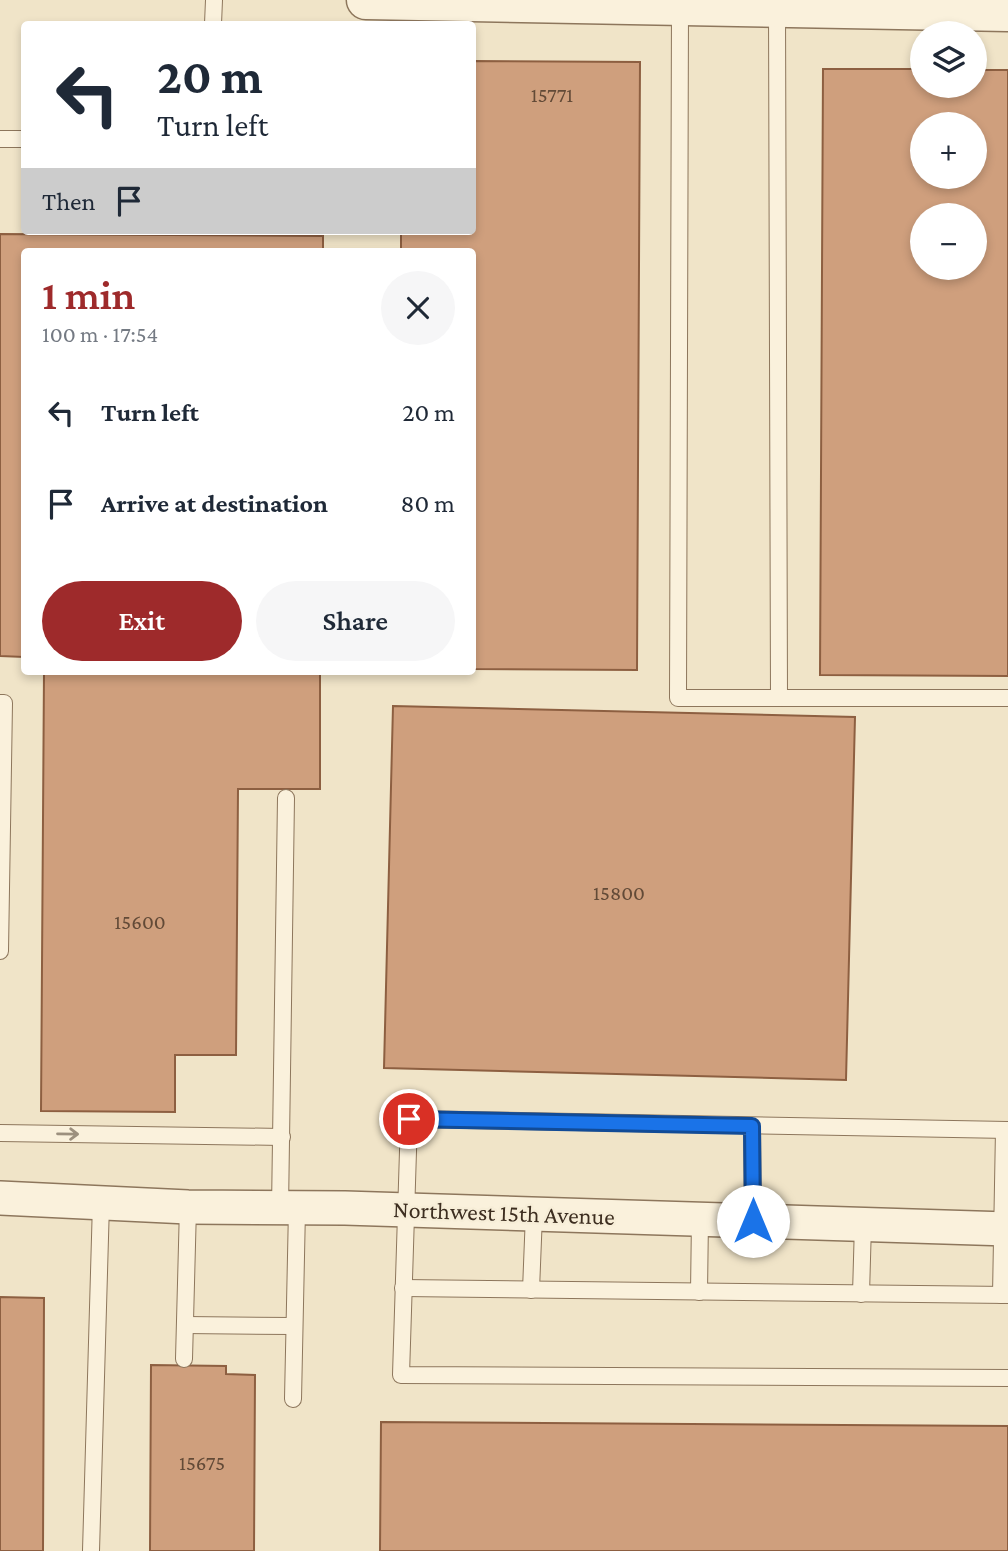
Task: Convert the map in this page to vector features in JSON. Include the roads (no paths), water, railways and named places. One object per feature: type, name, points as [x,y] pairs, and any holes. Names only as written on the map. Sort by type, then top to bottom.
[{"type":"street","points":[[366,0],[1008,12]]},
{"type":"street","name":"Northwest 15th Avenue","points":[[0,1198],[188,1208],[405,1210],[1005,1229]]},
{"type":"lane","points":[[213,21],[214,0]]},
{"type":"lane","points":[[681,6],[678,698],[1008,698]]},
{"type":"lane","points":[[777,8],[779,698]]},
{"type":"lane","points":[[0,139],[21,139]]},
{"type":"lane","points":[[0,703],[4,703],[0,951]]},
{"type":"lane","points":[[286,798],[282,1137],[289,1209],[293,1399]]},
{"type":"lane","points":[[403,1288],[1004,1295],[1006,1130],[409,1119],[405,1210],[403,1288],[401,1375],[1008,1378]]},
{"type":"lane","points":[[752,1126],[753,1221]]},
{"type":"lane","points":[[0,1133],[282,1137]]},
{"type":"lane","points":[[91,1551],[101,1203]]},
{"type":"lane","points":[[184,1359],[188,1208]]},
{"type":"lane","points":[[531,1290],[534,1214]]},
{"type":"lane","points":[[699,1219],[699,1292]]},
{"type":"lane","points":[[861,1294],[863,1224]]},
{"type":"lane","points":[[185,1325],[293,1326]]}]
